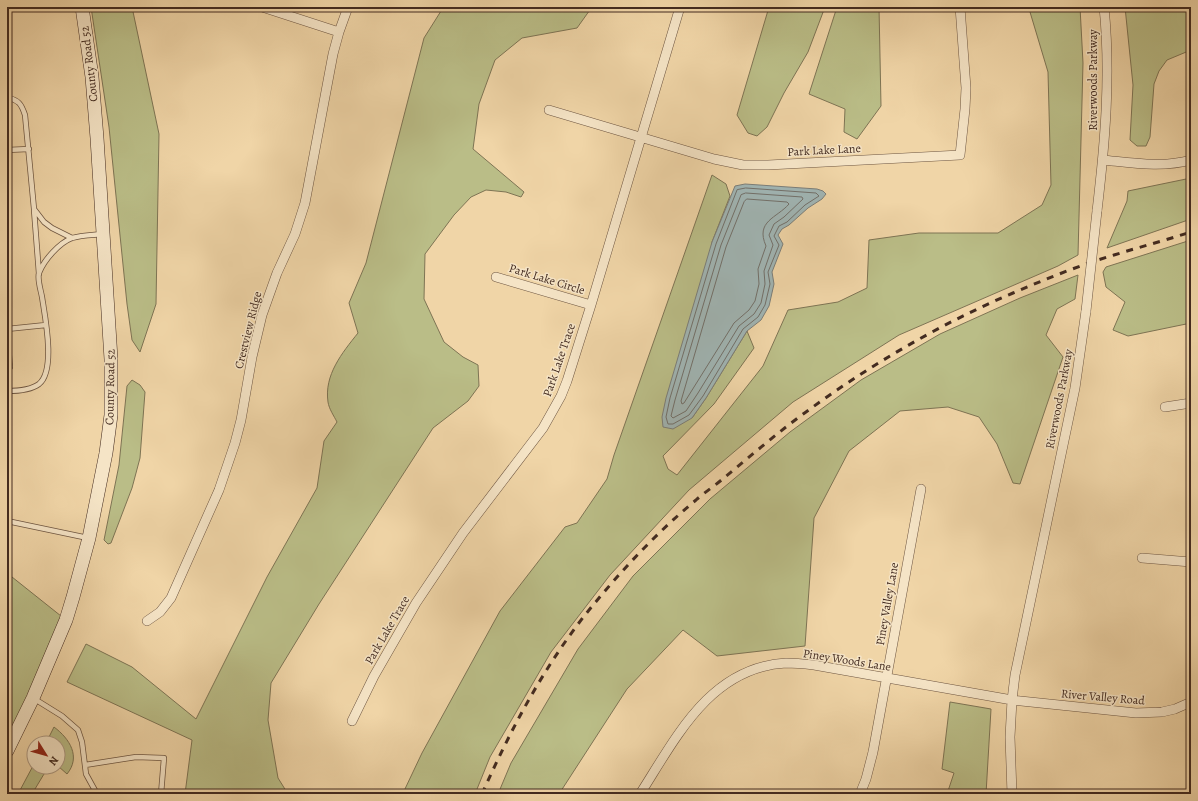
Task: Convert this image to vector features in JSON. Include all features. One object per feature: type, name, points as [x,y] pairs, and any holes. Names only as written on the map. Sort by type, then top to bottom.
[{"type":"main road","name":"County Road 52","points":[[7,751],[34,698],[66,620],[89,538],[106,453],[111,415],[111,359],[98,145],[92,77],[82,7]]},
{"type":"street","points":[[262,7],[339,32]]},
{"type":"street","name":"Crestview Ridge","points":[[147,621],[160,612],[171,598],[228,467],[241,420],[252,357],[262,315],[277,273],[296,234],[305,203],[333,54],[348,7]]},
{"type":"street","name":"Park Lake Trace","points":[[352,721],[374,676],[420,597],[463,533],[532,444],[553,411],[567,381],[680,7]]},
{"type":"street","name":"Park Lake Lane","points":[[549,110],[714,159],[744,165],[768,165],[960,154],[966,88],[960,7]]},
{"type":"street","name":"Riverwoods Parkway","points":[[1013,793],[1010,737],[1012,700],[1025,625],[1075,388],[1098,211],[1103,160],[1107,85],[1107,41],[1104,7]]},
{"type":"street","points":[[1103,160],[1158,165],[1191,160]]},
{"type":"street","name":"Park Lake Circle","points":[[496,277],[591,305]]},
{"type":"street","points":[[1165,407],[1191,403]]},
{"type":"street","name":"Piney Valley Lane","points":[[860,794],[866,780],[873,752],[921,488]]},
{"type":"street","points":[[1142,558],[1191,562]]},
{"type":"street","name":"Piney Woods Lane","points":[[640,794],[695,711],[710,696],[745,674],[770,666],[799,664],[854,671],[1012,700]]},
{"type":"street","name":"River Valley Road","points":[[1012,700],[1136,713],[1162,712],[1175,709],[1191,702]]},
{"type":"lane","points":[[7,97],[17,100],[24,111],[27,124],[39,274],[46,325],[48,365],[44,378],[34,387],[7,392]]},
{"type":"lane","points":[[7,150],[29,149]]},
{"type":"lane","points":[[34,209],[44,222],[52,228],[72,238]]},
{"type":"lane","points":[[39,274],[51,254],[59,246],[72,238],[103,234]]},
{"type":"lane","points":[[10,367],[7,330],[46,325]]},
{"type":"lane","points":[[7,521],[89,538]]},
{"type":"lane","points":[[34,698],[62,716],[78,730],[82,742],[86,774],[97,794]]},
{"type":"lane","points":[[85,765],[136,757],[164,758],[161,794]]},
{"type":"green space","points":[[91,7],[132,7],[159,134],[156,304],[140,352],[132,340],[109,127]]},
{"type":"green space","points":[[448,7],[592,7],[577,28],[522,38],[495,60],[479,104],[473,149],[524,192],[521,197],[506,192],[486,190],[471,197],[454,215],[425,254],[424,299],[444,342],[463,357],[478,365],[479,386],[468,401],[433,428],[319,604],[271,683],[268,720],[278,778],[288,794],[185,794],[192,740],[67,682],[86,644],[132,667],[196,719],[267,577],[317,488],[324,441],[337,422],[330,410],[328,402],[327,392],[329,383],[340,357],[358,333],[349,303],[366,263],[424,38],[441,11]]},
{"type":"green space","points":[[769,7],[825,7],[808,52],[784,93],[767,127],[757,136],[748,133],[737,115]]},
{"type":"green space","points":[[837,7],[879,7],[881,106],[857,139],[844,132],[845,109],[809,94]]},
{"type":"green space","points":[[1030,7],[1080,7],[1083,63],[1078,255],[1058,266],[899,335],[793,402],[689,490],[610,575],[551,652],[490,757],[475,794],[399,794],[404,791],[422,753],[500,611],[565,527],[577,523],[607,479],[614,455],[712,175],[726,184],[730,196],[712,242],[692,418],[747,331],[754,348],[714,404],[663,456],[668,469],[677,475],[763,366],[788,310],[838,302],[867,288],[869,240],[919,233],[998,233],[1042,205],[1051,185],[1048,72],[1030,12]]},
{"type":"green space","points":[[1125,7],[1191,7],[1191,50],[1167,60],[1159,71],[1154,84],[1150,137],[1146,146],[1137,146],[1130,140],[1133,85]]},
{"type":"green space","points":[[1191,178],[1191,219],[1107,248],[1127,201],[1128,191]]},
{"type":"green space","points":[[1191,240],[1191,323],[1128,336],[1113,330],[1125,302],[1106,287],[1103,272],[1106,267]]},
{"type":"green space","points":[[1078,275],[1075,299],[1057,309],[1046,335],[1063,357],[1020,484],[1013,483],[997,444],[979,417],[948,407],[900,411],[849,451],[814,518],[805,646],[717,656],[683,630],[627,689],[559,794],[498,794],[511,763],[578,649],[633,576],[710,499],[790,432],[861,380],[940,334],[1020,298]]},
{"type":"green space","points":[[132,380],[140,385],[145,392],[140,458],[132,488],[111,543],[108,544],[104,540],[119,465],[127,386]]},
{"type":"green space","points":[[7,573],[66,620],[7,747]]},
{"type":"green space","points":[[950,702],[991,709],[986,794],[947,794],[954,773],[942,769]]},
{"type":"green space","points":[[54,727],[63,735],[50,735]]},
{"type":"green space","points":[[66,738],[72,749],[73,755],[71,768],[67,774]]},
{"type":"green space","points":[[28,775],[43,775],[32,794],[18,794]]},
{"type":"water","points":[[745,184],[817,189],[826,194],[822,199],[782,229],[778,235],[783,244],[772,272],[774,284],[769,306],[761,320],[747,331],[692,418],[673,429],[663,427],[662,417],[666,398],[712,242],[735,186]]},
{"type":"railway","points":[[482,794],[504,747],[541,679],[569,636],[585,615],[624,570],[666,527],[699,497],[785,428],[830,395],[880,362],[906,346],[959,318],[1063,272],[1191,232]]}]
